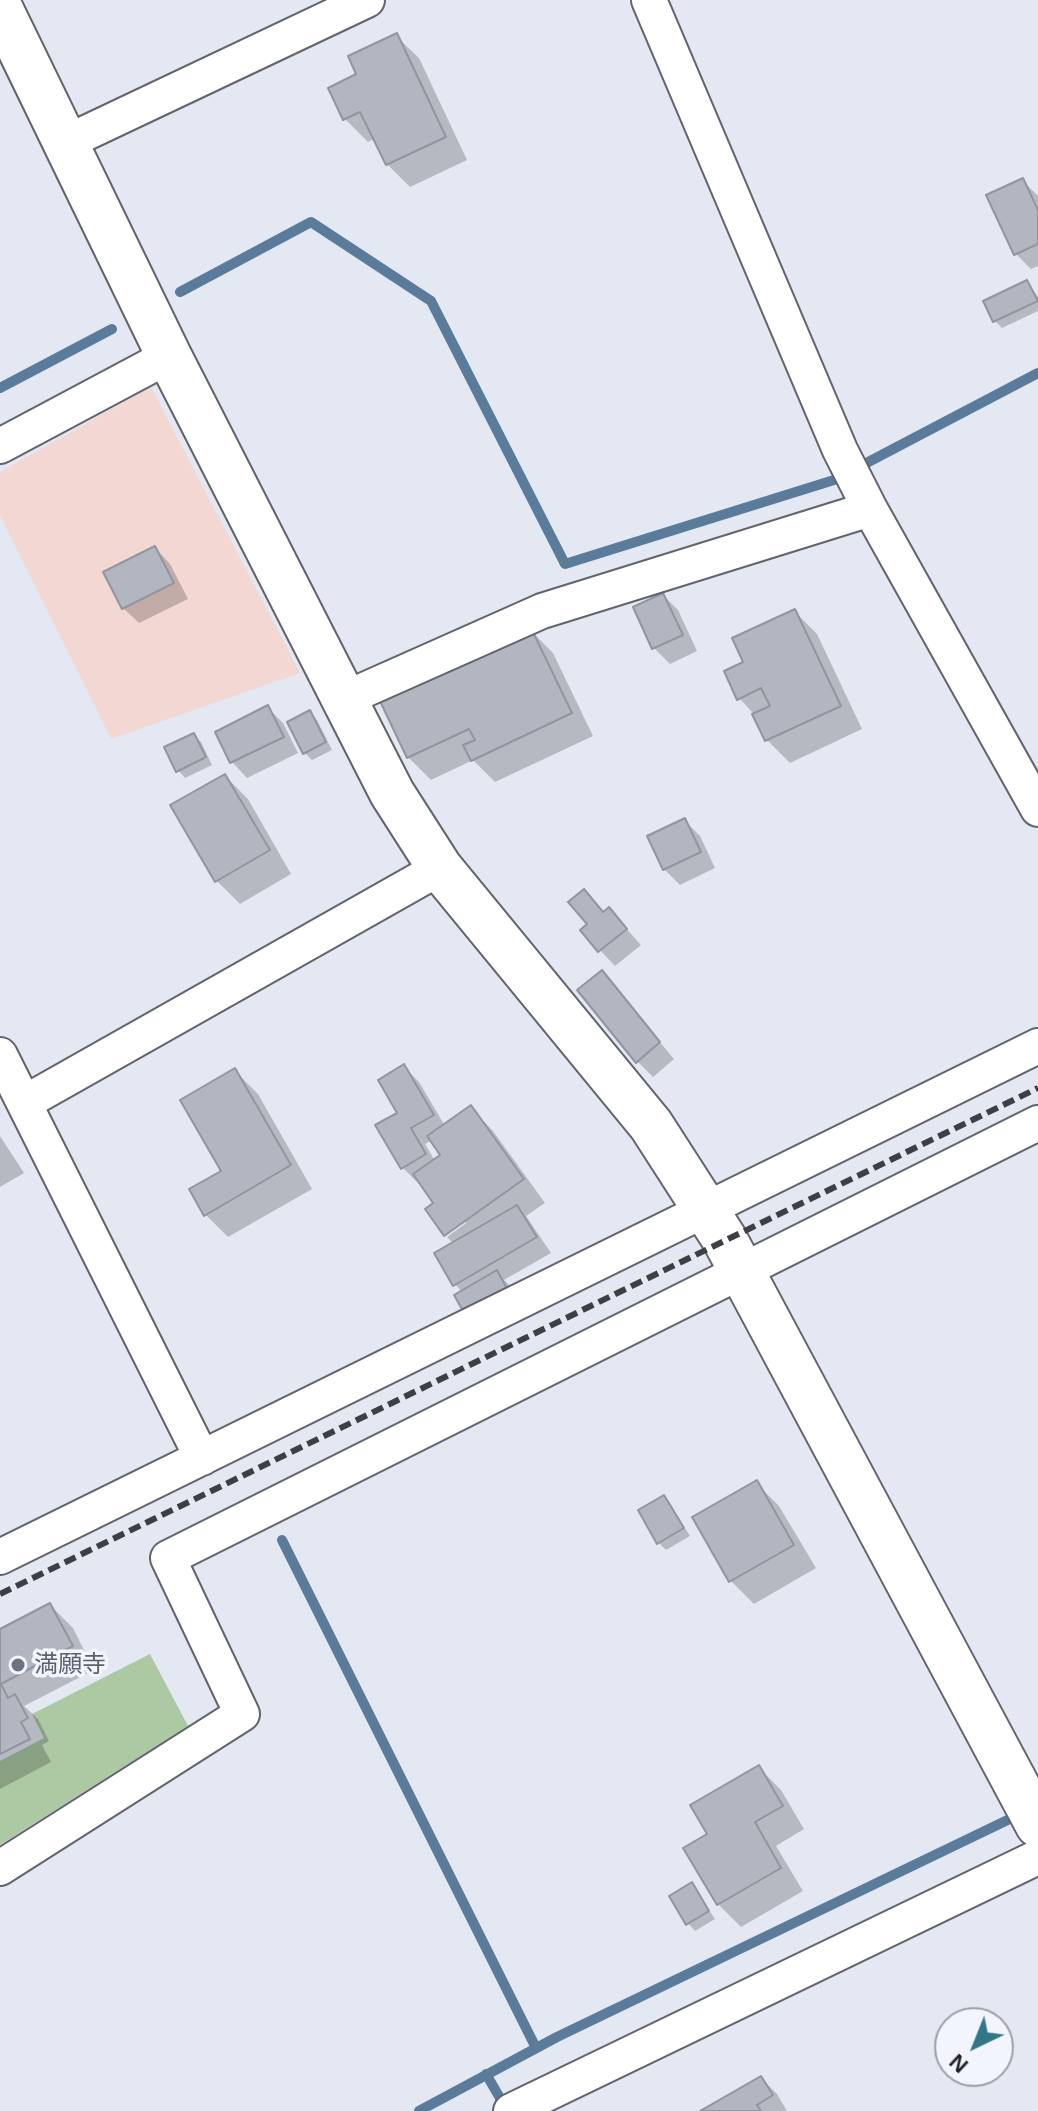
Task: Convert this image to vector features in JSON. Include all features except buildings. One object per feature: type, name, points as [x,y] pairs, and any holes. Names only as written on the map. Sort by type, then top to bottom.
[{"type":"street","points":[[67,142],[367,0]]},
{"type":"street","points":[[649,0],[840,450],[1038,809]]},
{"type":"street","points":[[0,8],[169,356],[392,793],[440,868],[651,1125],[706,1210],[743,1270],[1033,1816]]},
{"type":"street","points":[[0,446],[169,356]]},
{"type":"street","points":[[344,699],[542,611],[864,498]]},
{"type":"street","points":[[24,1103],[440,868]]},
{"type":"street","points":[[0,1557],[1038,1046]]},
{"type":"street","points":[[0,1055],[202,1458]]},
{"type":"street","points":[[0,1868],[242,1714],[168,1558],[1038,1123]]},
{"type":"street","points":[[514,2109],[1038,1857]]},
{"type":"shaded area","points":[[151,387],[300,673],[111,739],[0,515],[0,472]]},
{"type":"green space","points":[[150,1654],[188,1726],[0,1845],[0,1761],[44,1738],[32,1714]]},
{"type":"waterway","points":[[180,292],[311,222],[431,301],[565,564],[834,480],[1038,373]]},
{"type":"waterway","points":[[0,388],[112,329]]},
{"type":"waterway","points":[[282,1540],[536,2048]]},
{"type":"waterway","points":[[419,2111],[557,2037],[1020,1814]]},
{"type":"waterway","points":[[486,2074],[507,2110]]},
{"type":"railway","points":[[0,1594],[1038,1088]]},
{"type":"place","name":"満願寺","points":[[18,1665]]}]
